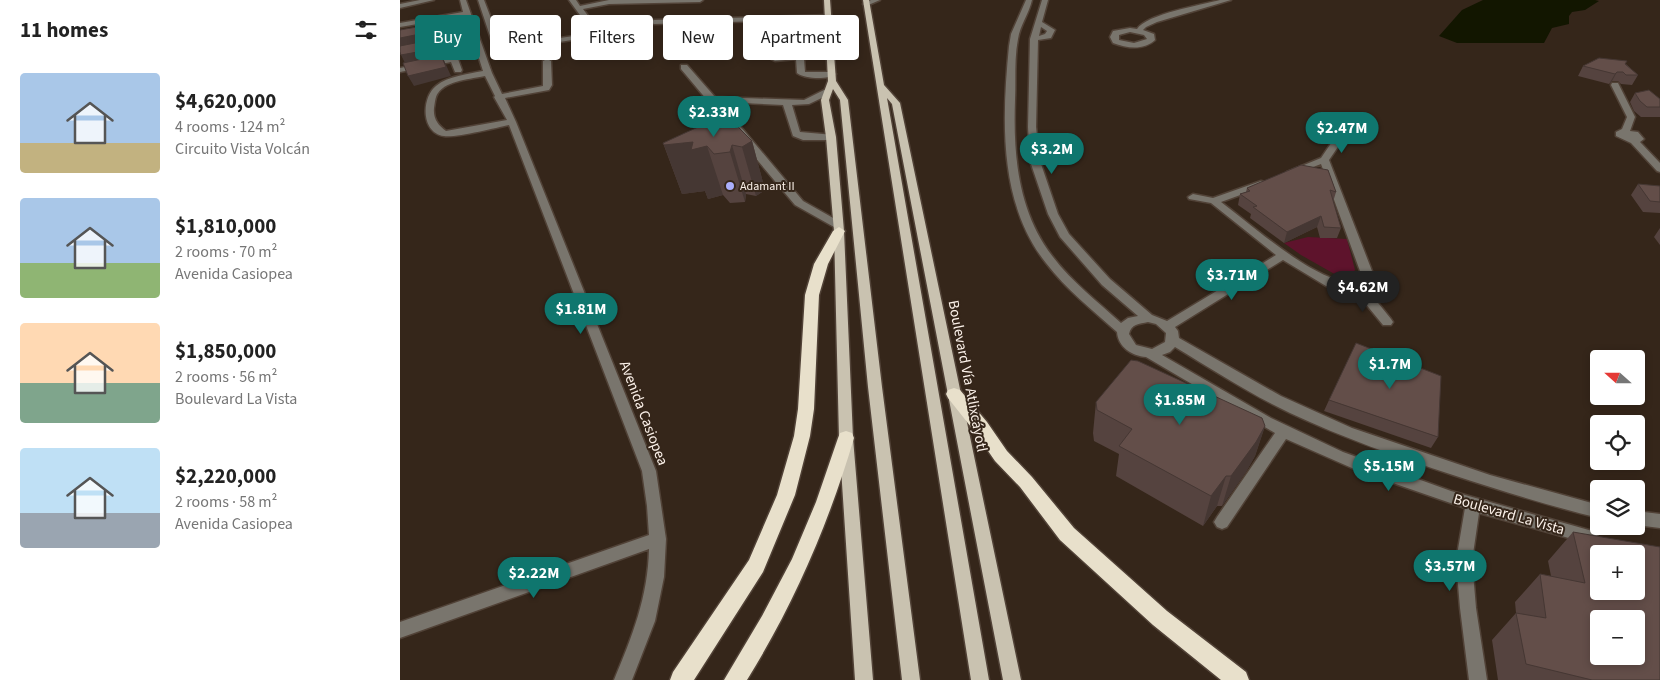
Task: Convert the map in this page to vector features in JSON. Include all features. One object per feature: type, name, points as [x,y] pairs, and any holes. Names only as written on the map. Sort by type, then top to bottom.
[{"type":"highway","points":[[681,680],[756,566],[786,495],[800,446],[806,409],[812,295],[821,264],[838,228]]},
{"type":"highway","points":[[954,394],[981,427],[1001,456],[1026,482],[1067,534],[1160,618],[1238,680]]},
{"type":"highway","points":[[735,680],[766,627],[809,543],[824,506],[846,438]]},
{"type":"main road","points":[[827,0],[828,15]]},
{"type":"main road","points":[[866,2],[980,680]]},
{"type":"main road","points":[[831,60],[832,77],[825,100],[831,138],[838,228],[846,438],[864,680]]},
{"type":"main road","points":[[832,77],[844,100],[875,387],[911,680]]},
{"type":"main road","name":"Boulevard Vía Atlixcáyotl","points":[[879,84],[896,103],[1012,680]]},
{"type":"street","points":[[481,0],[498,48],[502,49],[571,37]]},
{"type":"street","points":[[572,0],[583,15]]},
{"type":"street","points":[[578,8],[609,2],[700,0]]},
{"type":"street","points":[[866,2],[877,0]]},
{"type":"street","points":[[1029,0],[1014,39],[1024,68],[1032,127],[1034,161],[1053,214],[1064,235],[1082,257],[1106,282],[1148,318]]},
{"type":"street","points":[[1045,0],[1024,68],[1009,126],[1012,176],[1020,208],[1047,257],[1064,278],[1122,330],[1123,339],[1128,346],[1149,354],[1160,352],[1169,347],[1173,340],[1172,332],[1168,326],[1160,321],[1148,318],[1136,318],[1127,323],[1122,330]]},
{"type":"street","points":[[1139,31],[1143,25],[1154,20],[1228,0]]},
{"type":"street","points":[[400,1],[428,1]]},
{"type":"street","points":[[400,6],[428,1]]},
{"type":"street","points":[[400,25],[467,12]]},
{"type":"street","name":"Avenida Casiopea","points":[[467,12],[488,73],[498,97],[512,122],[649,471],[654,493],[658,539],[655,576],[649,612],[623,680]]},
{"type":"street","points":[[654,22],[743,20]]},
{"type":"street","points":[[400,36],[415,33]]},
{"type":"street","points":[[402,70],[449,60]]},
{"type":"street","points":[[454,60],[458,70]]},
{"type":"street","points":[[801,60],[802,75],[832,77]]},
{"type":"street","points":[[498,97],[546,88],[548,85],[548,61]]},
{"type":"street","points":[[684,67],[713,100],[749,150],[799,203],[838,228]]},
{"type":"street","points":[[488,73],[464,77],[438,89],[433,93],[428,114],[430,119],[442,134],[512,122]]},
{"type":"street","points":[[1615,85],[1631,117],[1625,132],[1638,136],[1638,140],[1634,141],[1660,169]]},
{"type":"street","points":[[713,100],[806,102],[828,92]]},
{"type":"street","points":[[787,103],[796,134],[803,137],[831,138]]},
{"type":"street","points":[[1214,201],[1324,160],[1341,135]]},
{"type":"street","points":[[1324,160],[1366,272],[1366,280],[1359,288]]},
{"type":"street","points":[[1193,197],[1214,201],[1283,255],[1330,283],[1344,287],[1359,288],[1387,322]]},
{"type":"street","points":[[1168,326],[1283,255]]},
{"type":"street","name":"Boulevard La Vista","points":[[1173,340],[1234,377],[1311,417],[1397,451],[1553,501],[1590,510]]},
{"type":"street","name":"Boulevard La Vista","points":[[1149,354],[1214,393],[1284,431],[1404,482],[1473,505],[1604,540]]},
{"type":"street","points":[[1222,522],[1284,431]]},
{"type":"street","points":[[1473,505],[1464,561],[1468,608],[1478,680]]},
{"type":"street","points":[[1645,519],[1660,521]]},
{"type":"street","points":[[400,630],[658,539]]},
{"type":"shaded area","points":[[1483,0],[1599,1],[1585,10],[1572,12],[1569,16],[1569,24],[1552,28],[1544,43],[1457,43],[1439,36],[1462,10]]},
{"type":"shaded area","points":[[1308,237],[1347,239],[1355,270],[1352,275],[1338,276],[1284,243]]},
{"type":"building","points":[[415,27],[415,35],[400,38],[400,30]]},
{"type":"building","points":[[415,43],[415,52],[401,55],[400,46]]},
{"type":"building","points":[[1599,58],[1627,61],[1625,64],[1638,75],[1626,75],[1623,72],[1615,74],[1583,66]]},
{"type":"building","points":[[417,60],[443,60],[446,67],[408,76],[403,63]]},
{"type":"building","points":[[1649,90],[1660,99],[1660,107],[1647,107],[1635,93]]},
{"type":"building","points":[[733,122],[752,141],[742,147],[732,145],[730,152],[714,154],[707,146],[691,150],[693,142],[664,145],[663,143],[698,127]]},
{"type":"building","points":[[1301,165],[1328,170],[1336,192],[1330,190],[1341,228],[1324,227],[1321,216],[1287,232],[1253,207],[1257,206],[1240,194],[1250,191],[1247,188]]},
{"type":"building","points":[[1638,184],[1660,186],[1660,202],[1650,201]]},
{"type":"building","points":[[1356,343],[1441,376],[1438,437],[1329,400]]},
{"type":"building","points":[[1131,360],[1138,361],[1262,418],[1265,426],[1256,442],[1231,476],[1226,476],[1211,496],[1119,446],[1132,429],[1097,410],[1096,402]]},
{"type":"building","points":[[1573,532],[1660,547],[1660,680],[1592,680],[1526,664],[1516,613],[1546,618],[1540,574],[1585,583]]},
{"type":"place","name":"Adamant II","points":[[730,186]]}]
